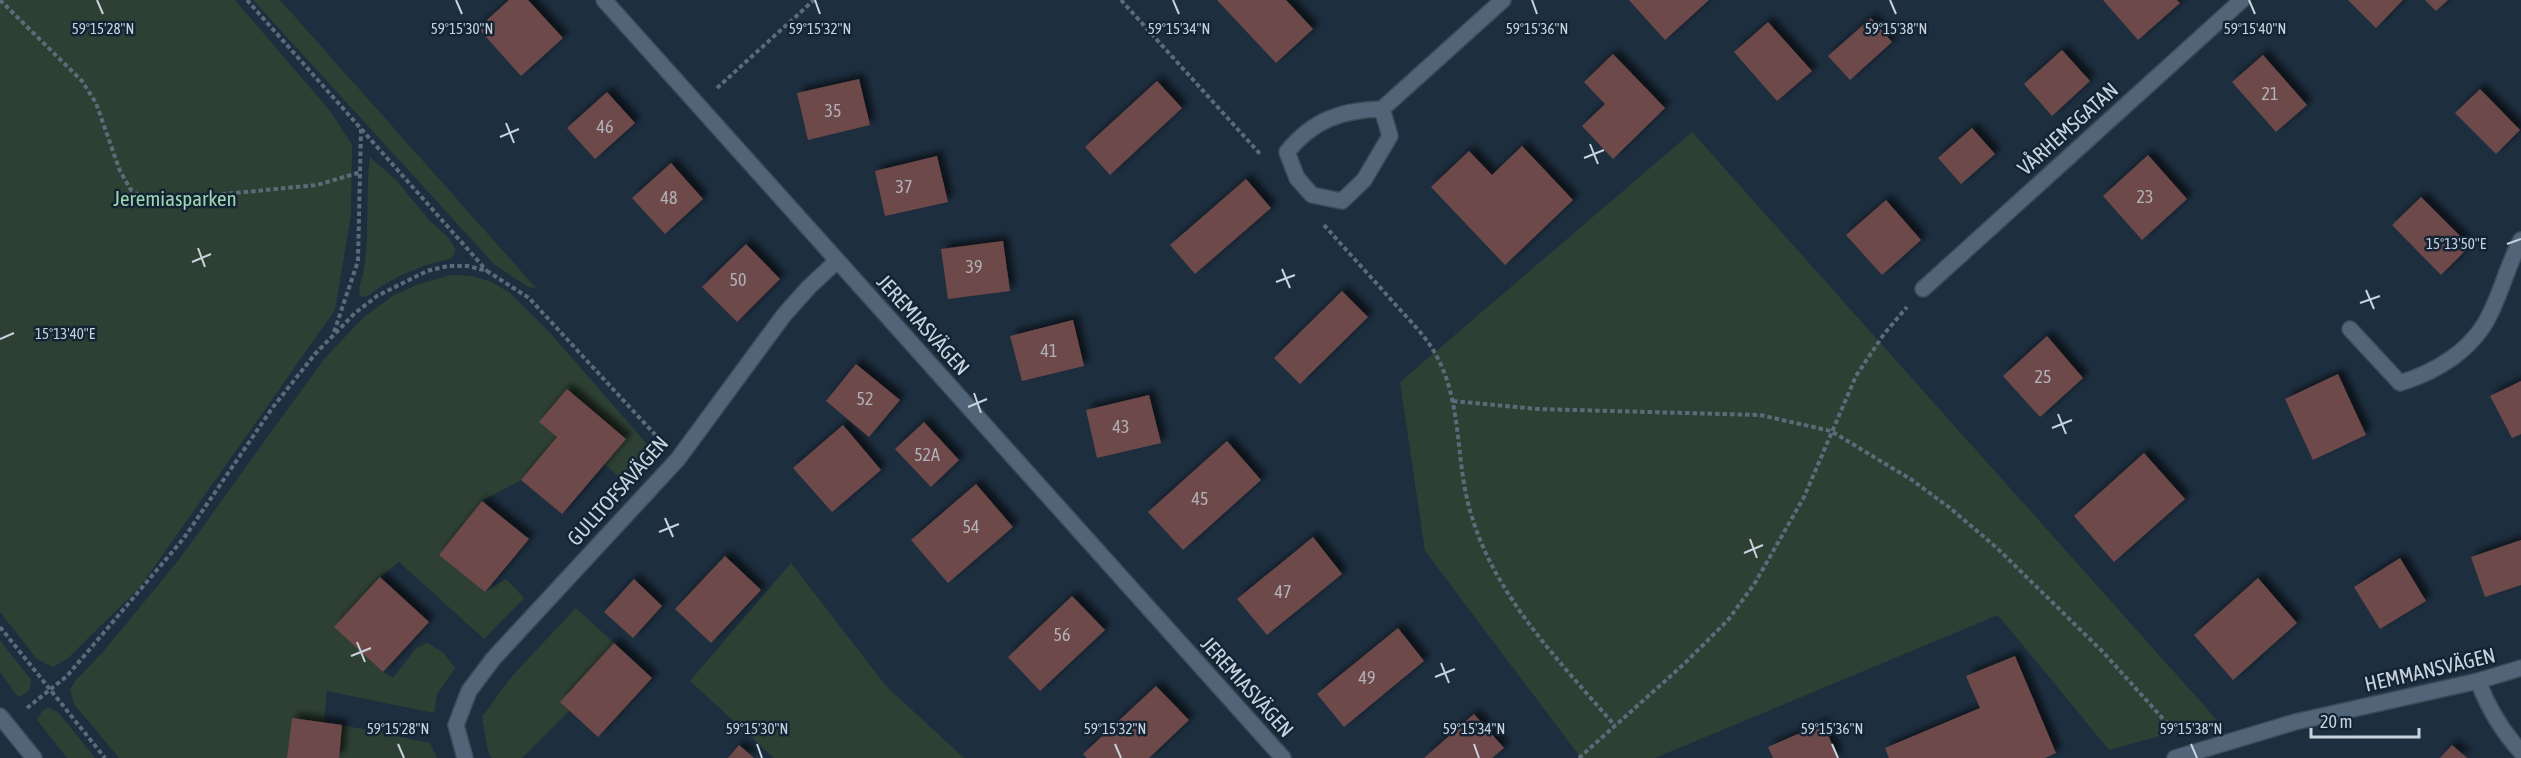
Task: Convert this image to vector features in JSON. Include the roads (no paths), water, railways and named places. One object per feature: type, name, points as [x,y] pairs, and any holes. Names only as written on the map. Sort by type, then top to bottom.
[{"type":"street","name":"JEREMIASVÄGEN","points":[[604,0],[1283,758]]},
{"type":"street","points":[[1382,109],[1390,136],[1364,180],[1342,201],[1312,195],[1297,178],[1287,152],[1299,137],[1328,117],[1359,110],[1382,109],[1503,0]]},
{"type":"street","name":"VÅRHEMSGATAN","points":[[1923,289],[2242,0]]},
{"type":"street","points":[[2350,329],[2400,383],[2426,375],[2469,344],[2490,315],[2509,262],[2521,240]]},
{"type":"street","name":"GULLTOFSAVÄGEN","points":[[465,758],[456,725],[469,691],[493,659],[678,459],[784,315],[808,287],[837,261]]},
{"type":"street","name":"HEMMANSVÄGEN","points":[[2175,758],[2295,722],[2478,681],[2521,668]]},
{"type":"street","points":[[2478,681],[2505,735],[2521,752]]},
{"type":"street","points":[[0,716],[34,758]]},
{"type":"park label","name":"Jeremiasparken","points":[[175,199]]}]
